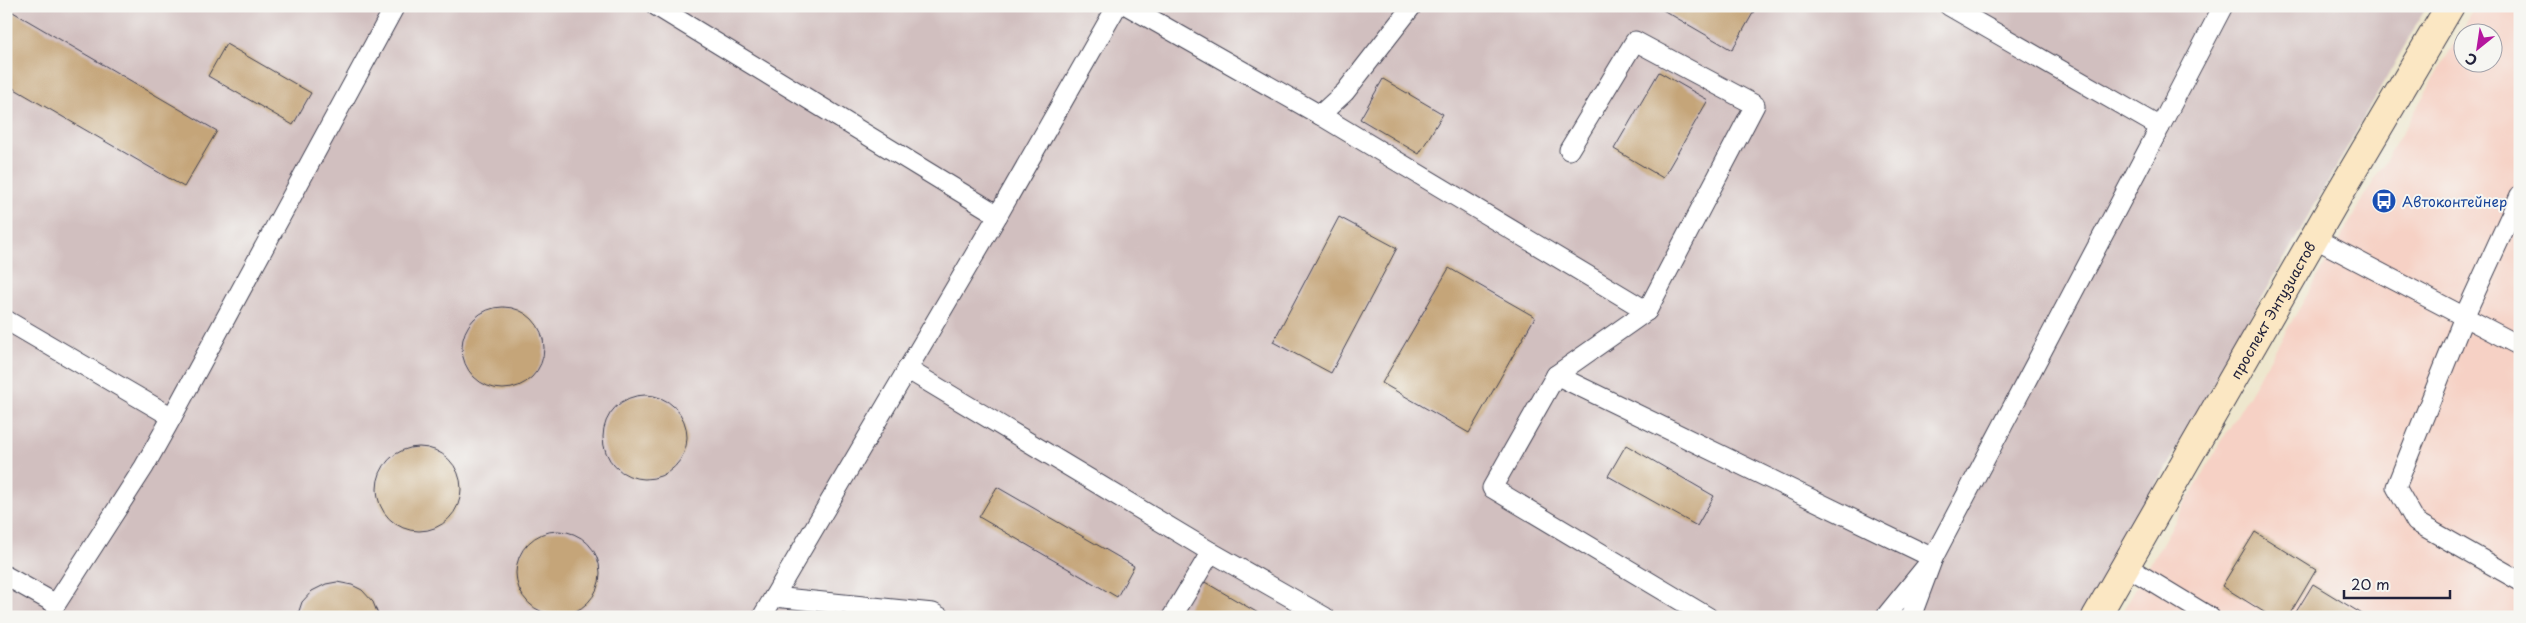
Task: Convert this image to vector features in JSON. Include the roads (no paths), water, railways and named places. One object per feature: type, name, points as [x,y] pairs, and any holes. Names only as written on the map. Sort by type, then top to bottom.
[{"type":"street","name":"проспект Энтузиастов","points":[[2096,617],[2450,6]]},
{"type":"lane","points":[[6,576],[56,604],[144,467],[395,6]]},
{"type":"lane","points":[[656,6],[998,214]]},
{"type":"lane","points":[[762,617],[998,214],[1117,6]]},
{"type":"lane","points":[[1128,6],[1320,115],[1647,311]]},
{"type":"lane","points":[[1320,115],[1346,92],[1412,6]]},
{"type":"lane","points":[[1950,6],[2160,127]]},
{"type":"lane","points":[[1911,617],[1933,558],[2223,6]]},
{"type":"lane","points":[[1569,150],[1635,41],[1755,105],[1647,311],[1556,375],[1492,488],[1708,617]]},
{"type":"lane","points":[[2520,195],[2464,317],[2396,487],[2416,522],[2520,581]]},
{"type":"lane","points":[[2314,238],[2520,346]]},
{"type":"lane","points":[[6,320],[172,417]]},
{"type":"lane","points":[[907,369],[1211,552],[1324,617]]},
{"type":"lane","points":[[1556,375],[1933,558]]},
{"type":"lane","points":[[1172,617],[1211,552]]},
{"type":"lane","points":[[1885,617],[1933,558]]},
{"type":"lane","points":[[2126,566],[2210,617]]},
{"type":"lane","points":[[774,596],[933,613],[940,617]]},
{"type":"place","name":"Автоконтейнер","points":[[2384,201]]}]
